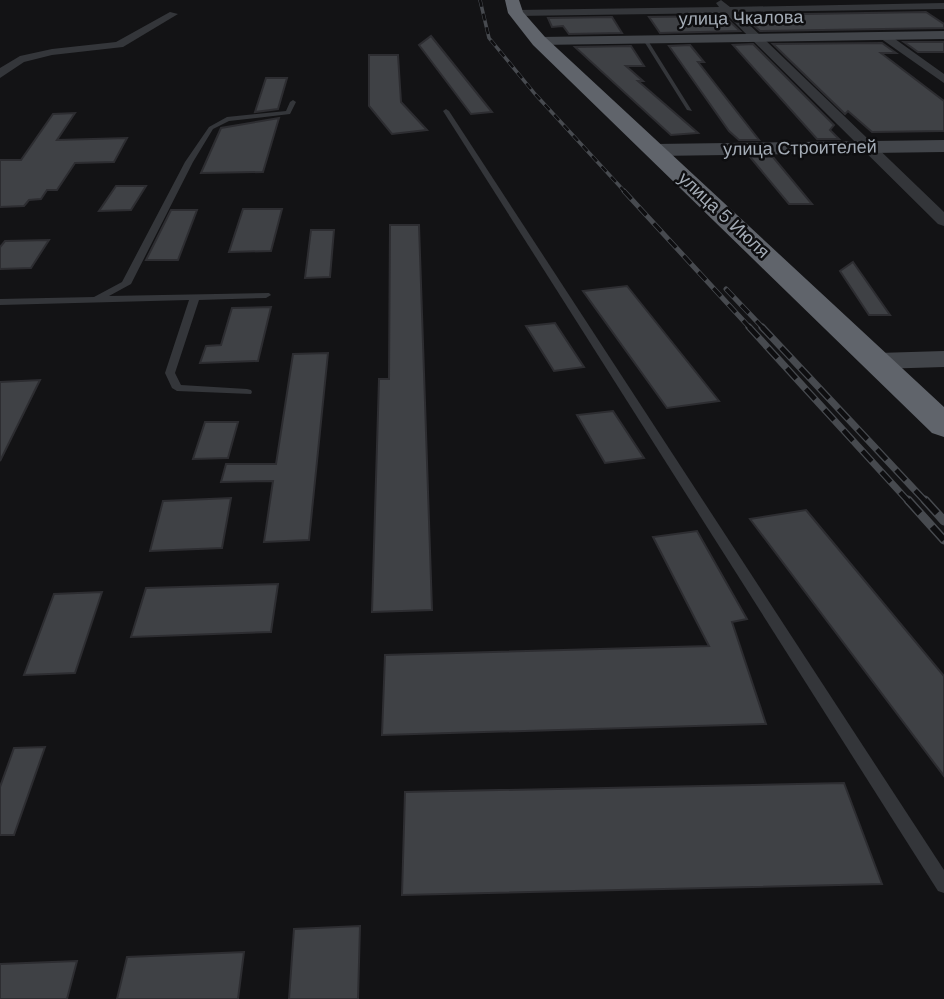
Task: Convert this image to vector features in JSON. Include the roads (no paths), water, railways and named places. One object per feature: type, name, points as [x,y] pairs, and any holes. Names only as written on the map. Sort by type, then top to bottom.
[{"type":"highway","name":"улица 5 Июля","points":[[514,7],[539,41],[944,426]]},
{"type":"street","points":[[718,0],[944,221]]},
{"type":"street","points":[[514,7],[729,9],[944,6]]},
{"type":"street","points":[[0,74],[20,59],[52,52],[119,45],[173,14]]},
{"type":"street","name":"улица Чкалова","points":[[539,41],[944,35]]},
{"type":"street","points":[[884,36],[944,79]]},
{"type":"street","name":"улица Строителей","points":[[655,150],[944,146]]},
{"type":"street","points":[[878,361],[944,359]]},
{"type":"lane","points":[[644,39],[690,110]]},
{"type":"lane","points":[[95,300],[125,284],[189,162],[211,128],[227,120],[288,113],[293,102]]},
{"type":"lane","points":[[446,111],[944,885]]},
{"type":"lane","points":[[0,302],[266,296]]},
{"type":"lane","points":[[195,297],[170,373],[177,388],[247,392]]},
{"type":"railway","points":[[480,0],[489,38],[535,94],[626,193]]},
{"type":"railway","points":[[624,191],[751,329]]},
{"type":"railway","points":[[726,289],[764,329]]},
{"type":"railway","points":[[749,327],[909,502]]},
{"type":"railway","points":[[762,327],[926,502]]},
{"type":"railway","points":[[908,500],[944,540]]},
{"type":"railway","points":[[925,500],[944,521]]}]
